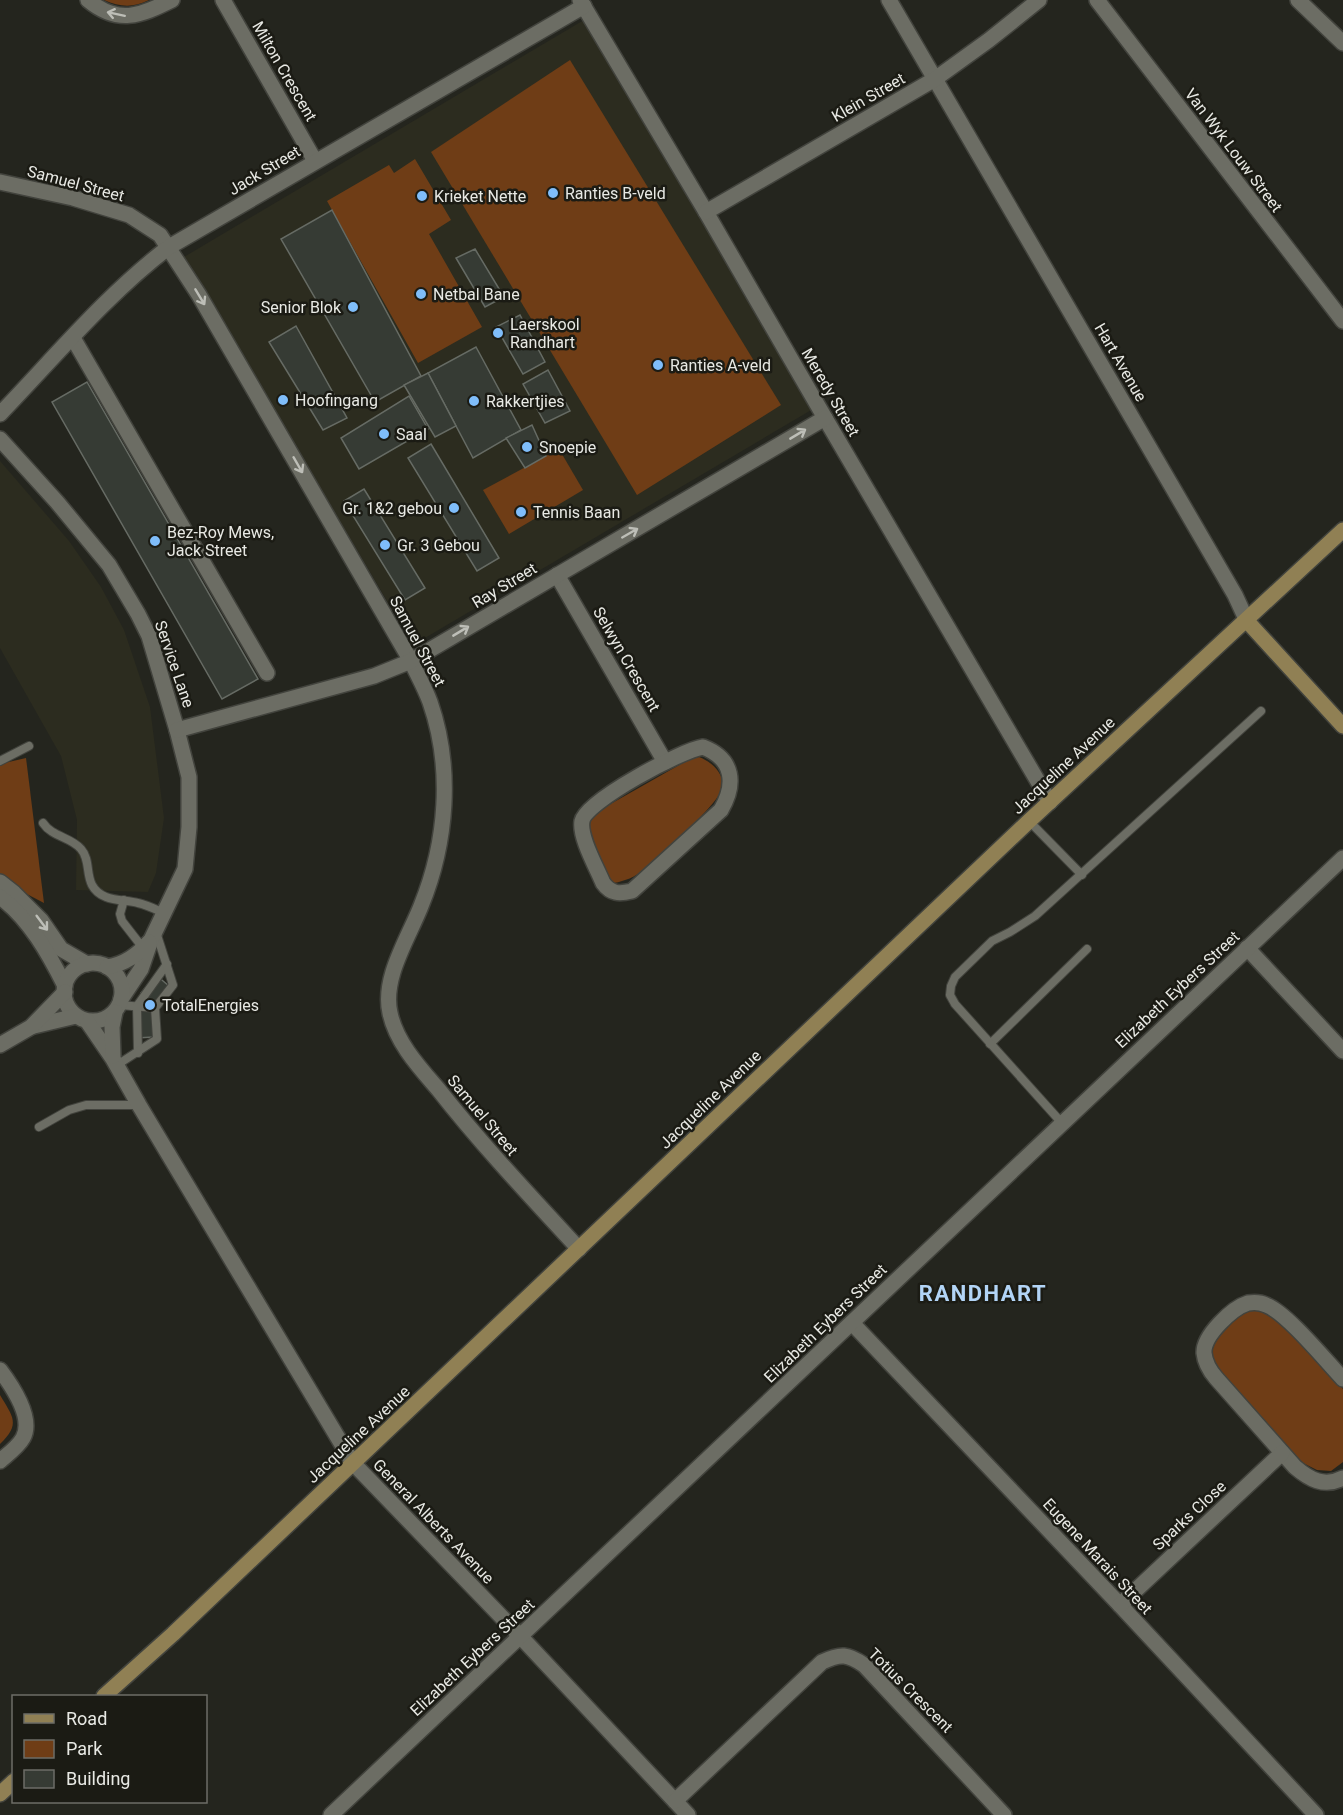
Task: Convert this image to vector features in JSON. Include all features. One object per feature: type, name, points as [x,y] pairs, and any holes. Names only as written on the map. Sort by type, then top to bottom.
[{"type":"street","points":[[88,0],[99,9],[113,15],[130,16],[147,12],[172,0]]},
{"type":"street","name":"Milton Crescent","points":[[223,0],[315,161]]},
{"type":"street","name":"Hart Avenue","points":[[889,0],[1235,595],[1247,621],[1343,726]]},
{"type":"street","name":"Klein Street","points":[[706,212],[935,79],[1039,0]]},
{"type":"street","name":"Van Wyk Louw Street","points":[[1097,0],[1343,321]]},
{"type":"street","points":[[1298,0],[1343,43]]},
{"type":"street","name":"Jack Street","points":[[0,414],[137,274],[169,247],[582,3]]},
{"type":"street","name":"Meredy Street","points":[[582,3],[1050,802]]},
{"type":"street","name":"Samuel Street","points":[[0,182],[73,198],[129,215],[160,235],[205,305],[411,661],[430,702],[439,739],[445,774],[444,815],[437,853],[422,903],[388,983],[387,998],[390,1015],[396,1032],[406,1048],[475,1137],[579,1249]]},
{"type":"street","points":[[73,338],[267,673]]},
{"type":"street","name":"Ray Street","points":[[177,730],[374,676],[411,661],[825,418]]},
{"type":"street","name":"Service Lane","points":[[0,439],[57,502],[116,575],[149,636],[189,777],[189,827],[185,869],[150,940],[141,969],[119,1005]]},
{"type":"street","name":"Jacqueline Avenue","points":[[105,1695],[353,1463],[1029,821],[1343,530]]},
{"type":"street","name":"Selwyn Crescent","points":[[557,575],[665,762]]},
{"type":"street","points":[[703,747],[712,750],[725,763],[730,775],[731,787],[728,798],[713,819],[640,885],[632,891],[614,893],[603,883],[585,838],[582,822],[585,814],[598,802],[665,762],[695,748],[703,747]]},
{"type":"street","name":"Elizabeth Eybers Street","points":[[331,1815],[852,1323],[1061,1122],[1343,858]]},
{"type":"street","points":[[0,882],[41,920],[61,950],[87,964],[107,967],[122,964],[150,940]]},
{"type":"street","points":[[0,897],[15,909],[33,933],[65,989],[68,1005],[81,1018]]},
{"type":"street","points":[[1247,948],[1343,1051]]},
{"type":"street","points":[[0,1046],[32,1027],[65,989],[73,972],[87,964]]},
{"type":"street","points":[[107,967],[116,975],[121,986],[119,1005],[111,1034],[115,1062]]},
{"type":"street","points":[[32,1027],[81,1018],[97,1021],[107,1018],[119,1005]]},
{"type":"street","name":"General Alberts Avenue","points":[[81,1018],[115,1062],[353,1463],[688,1815]]},
{"type":"street","points":[[1343,1379],[1278,1310],[1258,1302],[1239,1307],[1215,1328],[1206,1340],[1204,1352],[1207,1366],[1282,1453],[1306,1476],[1317,1482],[1328,1483],[1343,1478]]},
{"type":"street","name":"Eugene Marais Street","points":[[852,1323],[1316,1815]]},
{"type":"street","points":[[0,1370],[16,1395],[27,1429],[22,1439],[0,1461]]},
{"type":"street","name":"Sparks Close","points":[[1120,1605],[1282,1453]]},
{"type":"street","name":"Totius Crescent","points":[[675,1801],[822,1662],[842,1655],[852,1657],[873,1673],[1004,1815]]},
{"type":"street","points":[[0,1794],[12,1783]]},
{"type":"lane","points":[[1061,1122],[955,1004],[950,995],[955,977],[985,945],[1035,916],[1261,711]]},
{"type":"lane","points":[[0,761],[29,746]]},
{"type":"lane","points":[[1029,821],[1082,875]]},
{"type":"lane","points":[[43,823],[46,829],[74,843],[82,850],[86,857],[91,883],[98,893],[108,898],[124,900],[164,913]]},
{"type":"lane","points":[[115,1062],[138,1053],[156,1041],[155,1008],[173,984],[167,964],[150,940],[122,921],[120,914],[124,900]]},
{"type":"lane","points":[[990,1044],[1087,949]]},
{"type":"lane","points":[[138,1053],[137,1006],[167,964]]},
{"type":"lane","points":[[119,1005],[155,1008]]},
{"type":"lane","points":[[39,1127],[69,1110],[86,1106],[139,1105]]},
{"type":"shaded area","name":"Laerskool Randhart","points":[[584,20],[813,409],[413,645],[184,257]]},
{"type":"shaded area","points":[[0,461],[69,541],[101,587],[124,630],[150,707],[164,818],[156,873],[148,892],[76,890],[77,820],[61,756],[0,648]]},
{"type":"green space","points":[[104,0],[149,0],[126,6]]},
{"type":"green space","points":[[570,60],[781,405],[637,495],[431,152]]},
{"type":"green space","name":"Netbal Bane","points":[[415,159],[451,220],[429,234],[482,327],[418,363],[327,201],[389,165],[394,173]]},
{"type":"green space","name":"Tennis Baan","points":[[559,449],[583,490],[509,534],[483,490]]},
{"type":"green space","points":[[699,757],[709,762],[720,775],[722,785],[717,798],[685,832],[640,872],[614,883],[607,879],[588,829],[592,818],[607,806],[688,760]]},
{"type":"green space","points":[[26,758],[44,903],[0,880],[0,764]]},
{"type":"green space","points":[[1257,1308],[1274,1316],[1343,1389],[1343,1462],[1331,1471],[1317,1470],[1303,1463],[1267,1426],[1215,1365],[1212,1356],[1213,1348],[1222,1333],[1235,1319]]},
{"type":"green space","points":[[0,1395],[11,1415],[13,1426],[0,1444]]},
{"type":"building","name":"Senior Blok","points":[[332,210],[421,376],[375,402],[281,239]]},
{"type":"building","points":[[475,249],[504,297],[485,307],[456,258]]},
{"type":"building","points":[[520,315],[545,362],[523,374],[496,327]]},
{"type":"building","points":[[296,326],[347,418],[323,430],[269,342]]},
{"type":"building","name":"Rakkertjies","points":[[476,347],[521,430],[473,458],[428,373]]},
{"type":"building","points":[[548,370],[570,411],[545,423],[523,384]]},
{"type":"building","points":[[428,373],[456,426],[435,437],[404,385]]},
{"type":"building","name":"Bez-Roy Mews, Jack Street","points":[[87,382],[258,679],[222,699],[52,402]]},
{"type":"building","name":"Saal","points":[[409,396],[428,429],[359,469],[341,438]]},
{"type":"building","name":"Snoepie","points":[[532,425],[546,456],[525,468],[506,438]]},
{"type":"building","name":"Gr. 1&2 gebou","points":[[431,444],[499,558],[477,571],[408,458]]},
{"type":"building","name":"Gr. 3 Gebou","points":[[364,489],[425,588],[405,600],[344,501]]},
{"type":"building","points":[[156,975],[169,986],[154,1004],[141,993]]},
{"type":"building","points":[[134,1010],[152,1010],[154,1037],[136,1038]]},
{"type":"place","name":"Ranties B-veld","points":[[553,193]]},
{"type":"place","name":"Krieket Nette","points":[[422,196]]},
{"type":"place","name":"Netbal Bane","points":[[421,294]]},
{"type":"place","name":"Senior Blok","points":[[353,307]]},
{"type":"place","name":"Laerskool Randhart","points":[[498,333]]},
{"type":"place","name":"Ranties A-veld","points":[[658,365]]},
{"type":"place","name":"Hoofingang","points":[[283,400]]},
{"type":"place","name":"Rakkertjies","points":[[474,401]]},
{"type":"place","name":"Saal","points":[[384,434]]},
{"type":"place","name":"Snoepie","points":[[527,447]]},
{"type":"place","name":"Gr. 1&2 gebou","points":[[454,508]]},
{"type":"place","name":"Tennis Baan","points":[[521,512]]},
{"type":"place","name":"Bez-Roy Mews, Jack Street","points":[[155,541]]},
{"type":"place","name":"Gr. 3 Gebou","points":[[385,545]]},
{"type":"place","name":"TotalEnergies","points":[[150,1005]]},
{"type":"district","name":"RANDHART","points":[[983,1293]]}]
